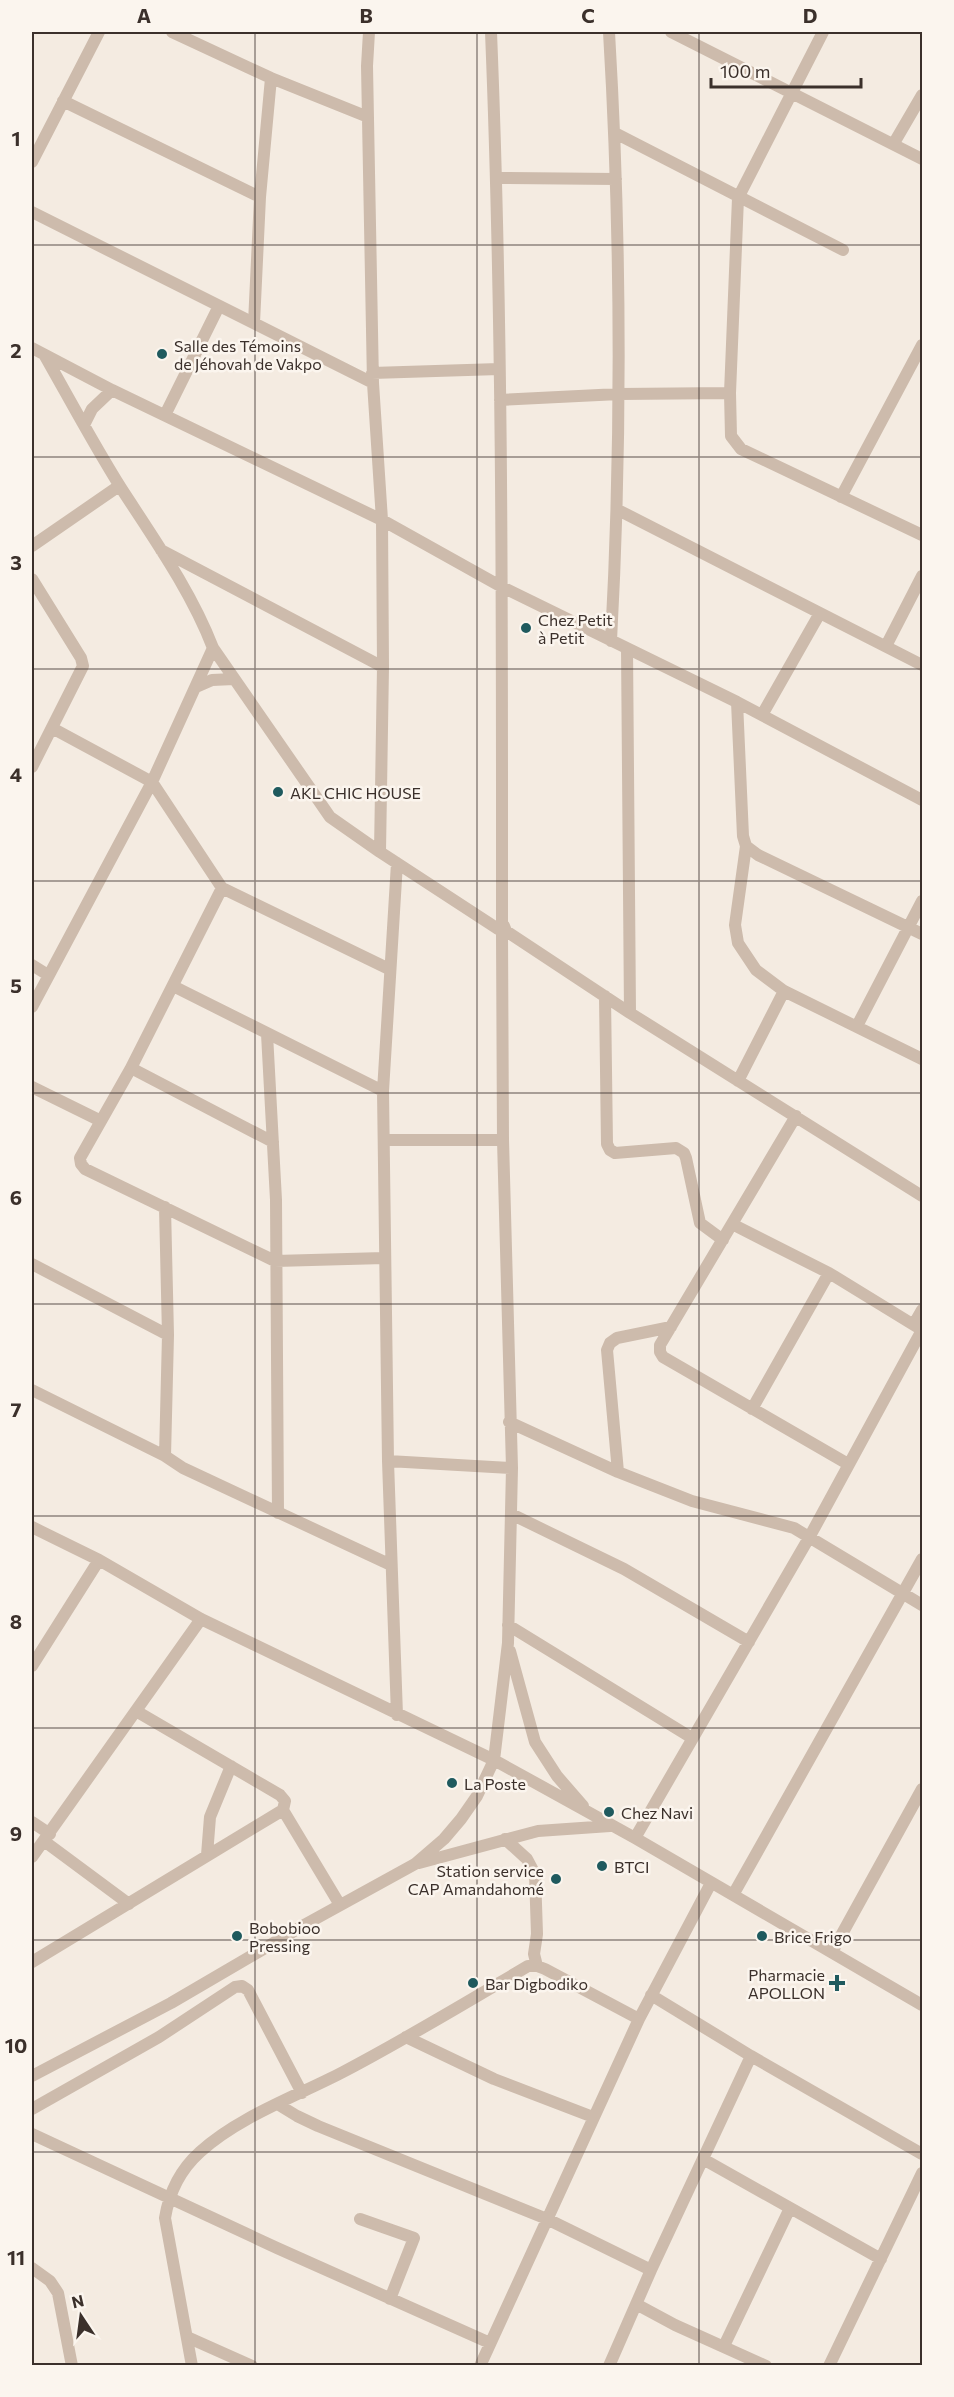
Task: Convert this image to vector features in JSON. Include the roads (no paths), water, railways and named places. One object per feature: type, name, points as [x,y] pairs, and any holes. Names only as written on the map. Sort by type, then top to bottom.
[{"type":"street","points":[[32,162],[99,32]]},
{"type":"street","points":[[172,32],[271,78],[368,117]]},
{"type":"street","points":[[369,32],[368,117],[373,378],[382,520],[383,667],[380,852]]},
{"type":"street","points":[[32,2076],[171,2003],[415,1864],[444,1839],[461,1819],[477,1796],[494,1760],[508,1643],[512,1468],[503,1140],[500,400],[496,178],[490,32]]},
{"type":"street","points":[[609,32],[615,133],[619,394],[618,510],[611,641]]},
{"type":"street","points":[[671,32],[922,159]]},
{"type":"street","points":[[823,32],[738,198],[730,393],[731,436],[736,446],[922,535]]},
{"type":"street","points":[[254,323],[260,197],[271,78]]},
{"type":"street","points":[[894,143],[922,95]]},
{"type":"street","points":[[63,100],[260,197]]},
{"type":"street","points":[[615,133],[843,250]]},
{"type":"street","points":[[496,178],[616,179]]},
{"type":"street","points":[[32,212],[219,306],[373,378],[499,369]]},
{"type":"street","points":[[165,415],[219,306]]},
{"type":"street","points":[[841,496],[922,345]]},
{"type":"street","points":[[32,348],[112,390],[382,520],[502,588],[737,702],[922,800]]},
{"type":"street","points":[[45,356],[119,486],[161,550],[206,630],[213,648],[324,810],[397,863],[630,1013],[922,1196]]},
{"type":"street","points":[[84,425],[92,409],[112,390]]},
{"type":"street","points":[[500,400],[619,394],[730,393]]},
{"type":"street","points":[[32,546],[119,486]]},
{"type":"street","points":[[618,510],[922,665]]},
{"type":"street","points":[[161,550],[383,667]]},
{"type":"street","points":[[886,646],[922,576]]},
{"type":"street","points":[[32,579],[82,663],[81,670],[32,767]]},
{"type":"street","points":[[762,715],[820,613]]},
{"type":"street","points":[[32,1007],[152,782],[213,648]]},
{"type":"street","points":[[627,648],[630,1013]]},
{"type":"street","points":[[196,687],[212,680],[234,679]]},
{"type":"street","points":[[737,702],[743,836],[746,846],[735,925],[738,943],[756,970],[784,991],[922,1059]]},
{"type":"street","points":[[52,728],[152,782],[222,888],[389,969]]},
{"type":"street","points":[[746,846],[758,855],[922,934]]},
{"type":"street","points":[[397,863],[383,1091],[388,1461],[398,1715]]},
{"type":"street","points":[[222,888],[131,1068],[80,1158],[81,1164],[85,1169],[276,1261],[384,1258]]},
{"type":"street","points":[[857,1026],[922,901]]},
{"type":"street","points":[[32,965],[48,975]]},
{"type":"street","points":[[173,986],[383,1091]]},
{"type":"street","points":[[738,1081],[784,991]]},
{"type":"street","points":[[605,996],[607,1144],[615,1153],[676,1148],[684,1153],[700,1224],[723,1240]]},
{"type":"street","points":[[267,1034],[276,1200],[278,1513]]},
{"type":"street","points":[[131,1068],[273,1142]]},
{"type":"street","points":[[32,1087],[101,1121]]},
{"type":"street","points":[[796,1116],[660,1346],[660,1352],[663,1357],[848,1464]]},
{"type":"street","points":[[384,1140],[503,1140]]},
{"type":"street","points":[[165,1207],[168,1335],[165,1456]]},
{"type":"street","points":[[732,1224],[829,1274],[920,1328]]},
{"type":"street","points":[[32,1264],[168,1335]]},
{"type":"street","points":[[752,1409],[829,1274]]},
{"type":"street","points":[[635,1838],[810,1536],[920,1328],[922,1311]]},
{"type":"street","points":[[618,1472],[607,1350],[610,1343],[617,1338],[671,1328]]},
{"type":"street","points":[[32,1390],[165,1456],[183,1468],[391,1565]]},
{"type":"street","points":[[510,1422],[618,1472],[692,1501],[794,1528],[922,1605]]},
{"type":"street","points":[[388,1461],[512,1468]]},
{"type":"street","points":[[510,1514],[624,1569],[749,1642]]},
{"type":"street","points":[[32,1527],[99,1560],[201,1619],[494,1760],[635,1838],[922,2005]]},
{"type":"street","points":[[733,1895],[922,1559]]},
{"type":"street","points":[[32,1666],[99,1560]]},
{"type":"street","points":[[32,1857],[201,1619]]},
{"type":"street","points":[[508,1625],[692,1738]]},
{"type":"street","points":[[508,1643],[535,1742],[557,1776],[590,1813]]},
{"type":"street","points":[[135,1711],[280,1795],[285,1801],[283,1809],[340,1905]]},
{"type":"street","points":[[207,1855],[210,1817],[231,1766]]},
{"type":"street","points":[[832,1952],[922,1789]]},
{"type":"street","points":[[32,1962],[283,1809]]},
{"type":"street","points":[[32,1822],[129,1904]]},
{"type":"street","points":[[415,1864],[538,1831],[612,1826]]},
{"type":"street","points":[[505,1839],[527,1859],[534,1874],[537,1934],[534,1954],[537,1966]]},
{"type":"street","points":[[480,2366],[639,2019],[711,1883]]},
{"type":"street","points":[[192,2366],[165,2218],[169,2198],[185,2168],[200,2152],[240,2125],[405,2037],[528,1966],[537,1966],[639,2019]]},
{"type":"street","points":[[32,2109],[159,2037],[235,1987],[242,1986],[248,1990],[302,2093]]},
{"type":"street","points":[[651,1995],[751,2056],[922,2154]]},
{"type":"street","points":[[405,2037],[494,2079],[593,2117]]},
{"type":"street","points":[[609,2366],[751,2056]]},
{"type":"street","points":[[279,2105],[318,2126],[547,2219],[651,2270]]},
{"type":"street","points":[[32,2134],[490,2343]]},
{"type":"street","points":[[703,2159],[881,2259]]},
{"type":"street","points":[[829,2366],[922,2173]]},
{"type":"street","points":[[724,2346],[790,2208]]},
{"type":"street","points":[[360,2219],[414,2238],[390,2299]]},
{"type":"street","points":[[32,2268],[50,2281],[58,2293],[72,2366]]},
{"type":"street","points":[[636,2304],[675,2325],[766,2366]]},
{"type":"street","points":[[187,2337],[252,2366]]},
{"type":"place","name":"Salle des Témoins de Jéhovah de Vakpo","points":[[162,354]]},
{"type":"place","name":"Chez Petit à Petit","points":[[526,628]]},
{"type":"place","name":"AKL CHIC HOUSE","points":[[278,792]]},
{"type":"place","name":"La Poste","points":[[452,1783]]},
{"type":"place","name":"Chez Navi","points":[[609,1812]]},
{"type":"place","name":"BTCI","points":[[602,1866]]},
{"type":"place","name":"Station service CAP Amandahomé","points":[[556,1879]]},
{"type":"place","name":"Bobobioo Pressing","points":[[237,1936]]},
{"type":"place","name":"Brice Frigo","points":[[762,1936]]},
{"type":"place","name":"Bar Digbodiko","points":[[473,1983]]},
{"type":"place","name":"Pharmacie APOLLON","points":[[837,1983]]}]
